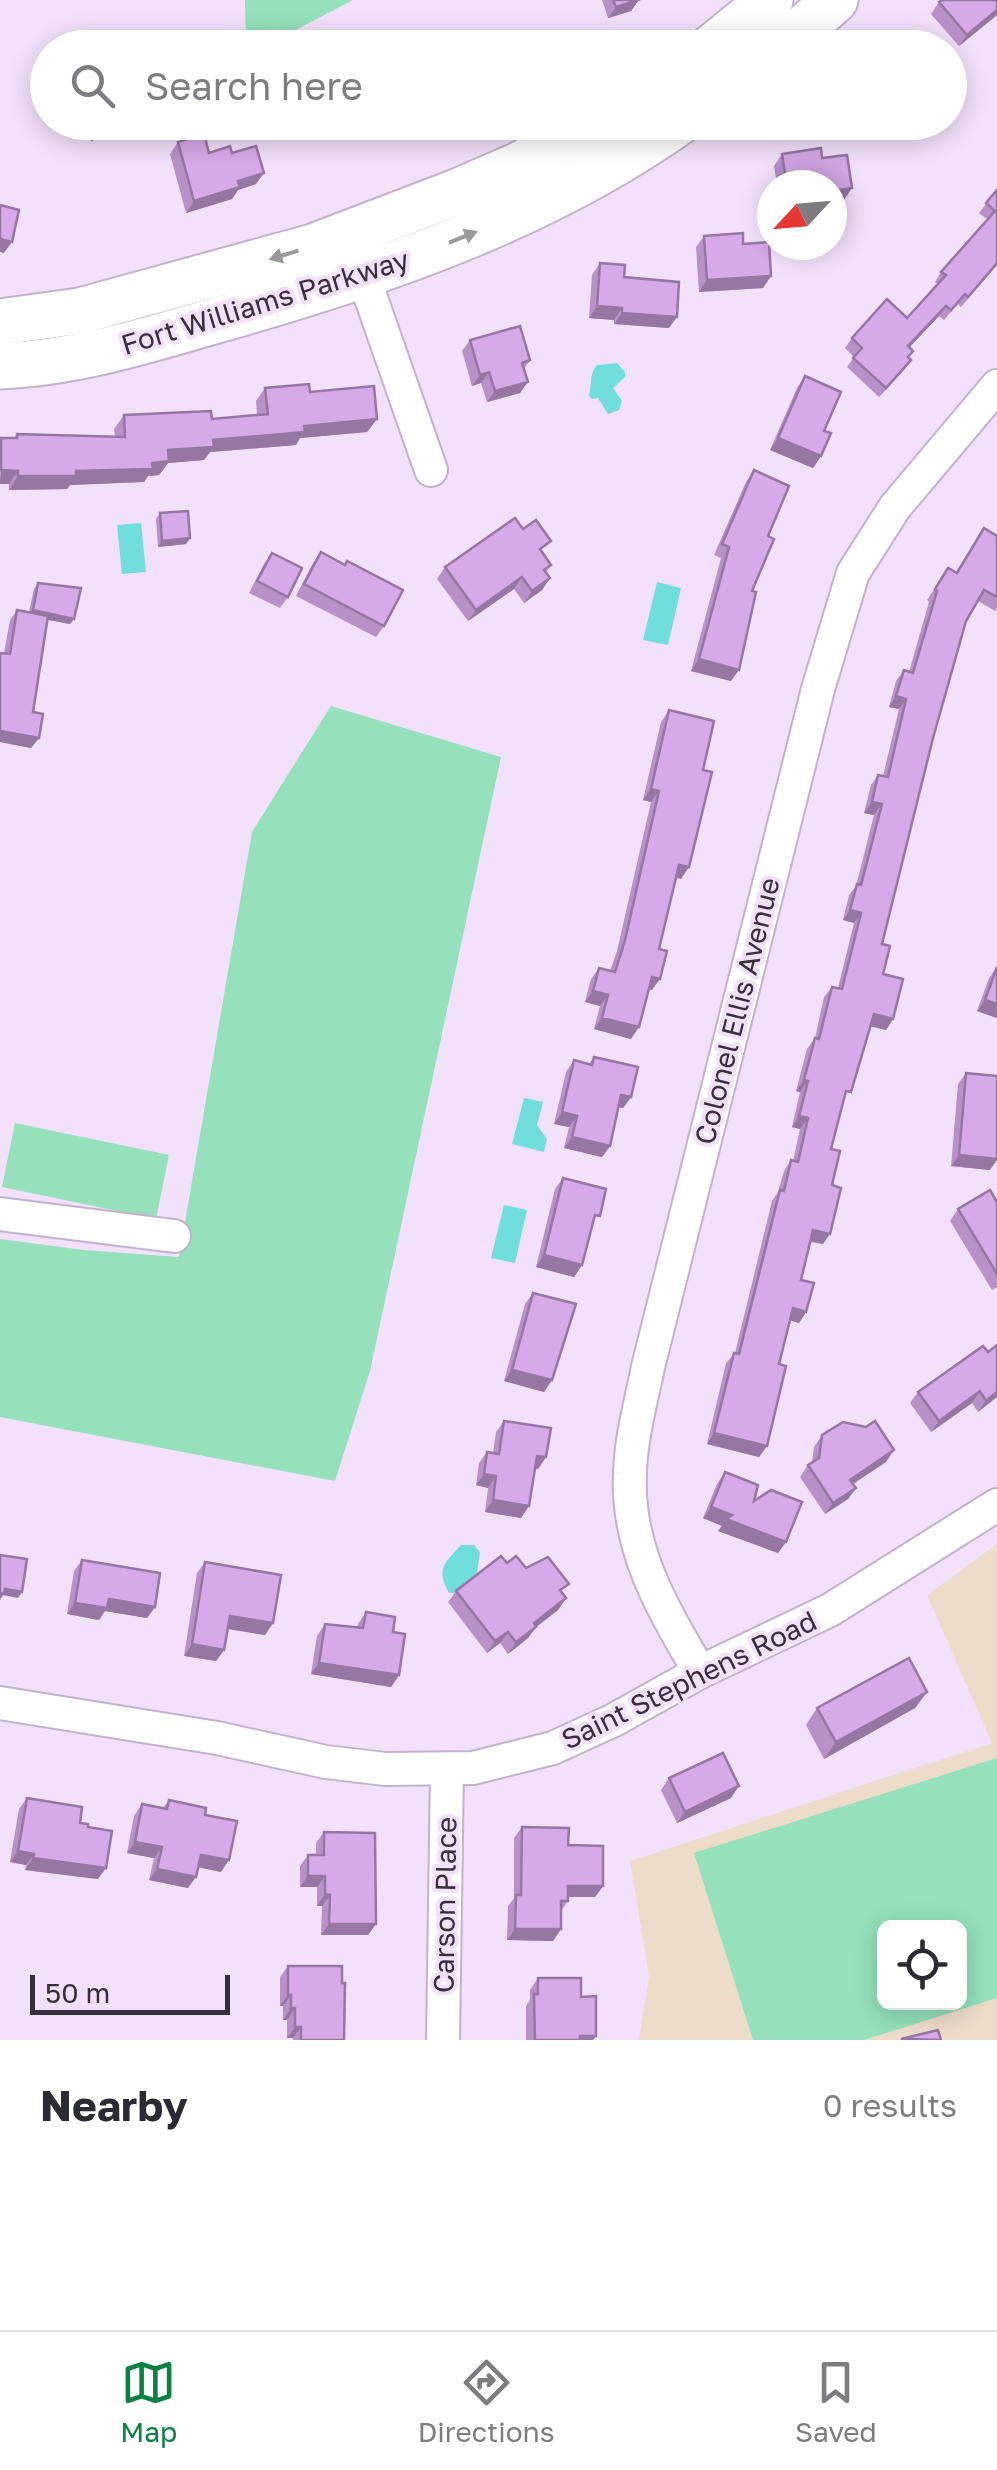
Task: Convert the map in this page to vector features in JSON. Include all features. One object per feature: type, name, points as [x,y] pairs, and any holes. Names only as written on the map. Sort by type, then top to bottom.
[{"type":"street","points":[[733,30],[770,0]]},
{"type":"street","points":[[801,30],[835,0]]},
{"type":"street","name":"Fort Williams Parkway","points":[[0,366],[102,352],[356,255],[566,140]]},
{"type":"street","name":"Fort Williams Parkway","points":[[0,322],[80,311],[197,281],[356,255],[488,226],[567,188],[648,140]]},
{"type":"street","points":[[356,255],[431,470]]},
{"type":"street","name":"Colonel Ellis Avenue","points":[[700,1672],[652,1586],[632,1523],[630,1470],[648,1367],[838,615],[869,543],[894,507],[997,386]]},
{"type":"street","points":[[0,1214],[174,1236]]},
{"type":"street","name":"Saint Stephens Road","points":[[0,1702],[217,1738],[326,1762],[384,1769],[473,1768],[553,1748],[614,1720],[700,1672],[830,1610],[997,1505]]},
{"type":"street","name":"Carson Place","points":[[443,2040],[447,1770]]},
{"type":"shaded area","points":[[245,0],[353,0],[296,30],[246,30]]},
{"type":"shaded area","points":[[617,363],[625,377],[613,388],[622,401],[619,410],[608,414],[598,398],[589,396],[592,376],[597,365]]},
{"type":"shaded area","points":[[141,523],[146,572],[122,574],[117,525]]},
{"type":"shaded area","points":[[657,582],[681,588],[668,645],[643,640]]},
{"type":"shaded area","points":[[331,706],[501,757],[370,1371],[335,1481],[0,1417],[0,1239],[179,1257],[252,832]]},
{"type":"shaded area","points":[[524,1098],[543,1102],[537,1125],[547,1139],[544,1152],[512,1144]]},
{"type":"shaded area","points":[[15,1123],[169,1155],[156,1219],[2,1187]]},
{"type":"shaded area","points":[[504,1205],[527,1210],[515,1263],[491,1258]]},
{"type":"shaded area","points":[[997,1544],[997,2040],[639,2040],[649,1977],[630,1861],[992,1743],[927,1595]]},
{"type":"shaded area","points":[[461,1545],[474,1545],[480,1552],[477,1573],[449,1593],[443,1578],[444,1567]]},
{"type":"shaded area","points":[[997,1758],[997,1998],[967,2007],[967,1920],[877,1920],[877,2010],[959,2010],[864,2040],[753,2040],[694,1853]]},
{"type":"building","points":[[613,0],[638,0],[616,7]]},
{"type":"building","points":[[997,0],[997,10],[967,35],[967,30],[939,2]]},
{"type":"building","points":[[206,140],[209,153],[230,146],[232,153],[256,146],[264,173],[238,181],[240,187],[194,201],[178,142]]},
{"type":"building","points":[[821,148],[822,158],[847,155],[852,188],[847,189],[847,170],[785,170],[782,154]]},
{"type":"building","points":[[997,190],[997,263],[968,297],[965,294],[951,310],[946,306],[908,346],[913,351],[908,357],[911,360],[886,388],[853,358],[862,348],[852,338],[887,299],[907,318],[995,211],[986,203]]},
{"type":"building","points":[[0,205],[19,210],[12,242],[0,239]]},
{"type":"building","points":[[743,233],[743,244],[757,243],[757,260],[770,260],[771,276],[707,280],[704,236]]},
{"type":"building","points":[[600,263],[625,265],[624,277],[679,282],[677,317],[622,313],[622,308],[597,306]]},
{"type":"building","points":[[520,326],[530,360],[522,363],[528,382],[495,391],[489,372],[480,375],[470,340]]},
{"type":"building","points":[[805,376],[841,392],[824,431],[831,433],[821,456],[778,438]]},
{"type":"building","points":[[309,384],[310,392],[374,386],[377,419],[304,426],[305,432],[213,440],[214,447],[168,450],[169,461],[152,463],[153,469],[76,471],[76,476],[18,476],[18,471],[1,470],[1,438],[17,438],[17,434],[125,437],[124,415],[211,411],[212,419],[268,414],[265,388]]},
{"type":"building","points":[[754,470],[789,486],[768,536],[774,539],[752,591],[756,592],[739,670],[699,659],[729,547],[722,544]]},
{"type":"building","points":[[188,511],[190,538],[162,541],[160,513]]},
{"type":"building","points":[[515,518],[523,529],[536,520],[551,541],[540,549],[551,565],[544,570],[550,578],[532,591],[522,577],[476,610],[445,567]]},
{"type":"building","points":[[984,528],[997,536],[997,597],[984,590],[966,621],[933,738],[882,944],[890,946],[883,974],[903,979],[893,1019],[874,1014],[851,1092],[846,1091],[831,1149],[840,1151],[832,1185],[841,1188],[830,1234],[813,1230],[801,1280],[814,1283],[806,1312],[793,1308],[779,1364],[786,1366],[767,1446],[714,1433],[734,1353],[739,1354],[780,1190],[784,1191],[791,1160],[798,1162],[808,1118],[799,1116],[815,1038],[819,1039],[832,987],[842,989],[861,913],[850,910],[857,884],[861,885],[882,804],[872,802],[878,775],[888,777],[906,699],[896,696],[904,670],[913,673],[935,589],[948,568],[957,573]]},
{"type":"building","points":[[321,552],[403,590],[384,626],[304,584]]},
{"type":"building","points":[[272,553],[302,568],[288,597],[257,581]]},
{"type":"building","points":[[38,583],[81,588],[74,619],[33,610]]},
{"type":"building","points":[[17,610],[48,616],[33,712],[43,714],[39,738],[0,731],[0,653],[10,654]]},
{"type":"building","points":[[669,710],[714,721],[703,770],[712,772],[689,867],[679,865],[659,949],[667,951],[660,979],[652,977],[639,1027],[602,1018],[608,995],[593,991],[599,968],[615,972],[625,940],[659,791],[651,789]]},
{"type":"building","points":[[997,967],[997,1004],[985,1000]]},
{"type":"building","points":[[594,1057],[638,1067],[631,1097],[621,1095],[610,1146],[572,1137],[577,1116],[562,1112],[574,1060],[592,1065]]},
{"type":"building","points":[[966,1073],[997,1076],[997,1159],[959,1155]]},
{"type":"building","points":[[563,1178],[606,1189],[582,1265],[544,1255]]},
{"type":"building","points":[[990,1190],[997,1202],[997,1274],[958,1209]]},
{"type":"building","points":[[533,1293],[576,1304],[552,1380],[512,1370]]},
{"type":"building","points":[[997,1345],[997,1392],[986,1401],[980,1391],[939,1421],[918,1392],[983,1346],[988,1352]]},
{"type":"building","points":[[504,1421],[551,1428],[546,1457],[537,1456],[529,1506],[493,1500],[496,1476],[484,1474],[487,1452],[499,1454]]},
{"type":"building","points":[[875,1421],[894,1450],[850,1480],[856,1488],[833,1503],[808,1465],[819,1458],[822,1435],[843,1422],[866,1427]]},
{"type":"building","points":[[725,1472],[758,1485],[754,1501],[771,1490],[802,1502],[786,1542],[726,1519],[732,1515],[711,1507]]},
{"type":"building","points":[[0,1555],[27,1559],[22,1592],[5,1589],[4,1594],[0,1593]]},
{"type":"building","points":[[501,1556],[507,1563],[516,1556],[526,1568],[548,1557],[569,1584],[560,1590],[566,1598],[516,1642],[508,1632],[495,1641],[456,1591]]},
{"type":"building","points":[[82,1560],[160,1573],[155,1607],[109,1599],[107,1608],[75,1603]]},
{"type":"building","points":[[205,1562],[281,1575],[273,1623],[230,1616],[224,1650],[192,1644]]},
{"type":"building","points":[[366,1612],[395,1617],[393,1632],[405,1634],[399,1675],[319,1663],[325,1624],[363,1628]]},
{"type":"building","points":[[909,1658],[927,1692],[836,1742],[817,1708]]},
{"type":"building","points":[[723,1753],[739,1786],[685,1812],[669,1778]]},
{"type":"building","points":[[27,1798],[82,1807],[80,1823],[112,1831],[106,1868],[33,1858],[34,1854],[18,1851]]},
{"type":"building","points":[[169,1800],[206,1808],[205,1815],[237,1821],[229,1860],[201,1855],[196,1877],[157,1869],[162,1847],[135,1842],[142,1804],[167,1809]]},
{"type":"building","points":[[522,1827],[569,1828],[568,1845],[603,1846],[603,1886],[568,1886],[568,1901],[561,1901],[561,1929],[515,1929],[516,1895],[521,1895]]},
{"type":"building","points":[[324,1832],[375,1833],[376,1924],[329,1924],[330,1895],[325,1894],[325,1876],[308,1876],[308,1855],[324,1855]]},
{"type":"building","points":[[288,1966],[342,1966],[344,2040],[301,2040],[301,2027],[295,2027],[295,2008],[291,2008],[288,1995]]},
{"type":"building","points":[[538,1978],[581,1978],[581,1997],[596,1996],[596,2036],[535,2040],[534,1994],[538,1994]]},
{"type":"building","points":[[938,2030],[941,2040],[901,2039]]}]
